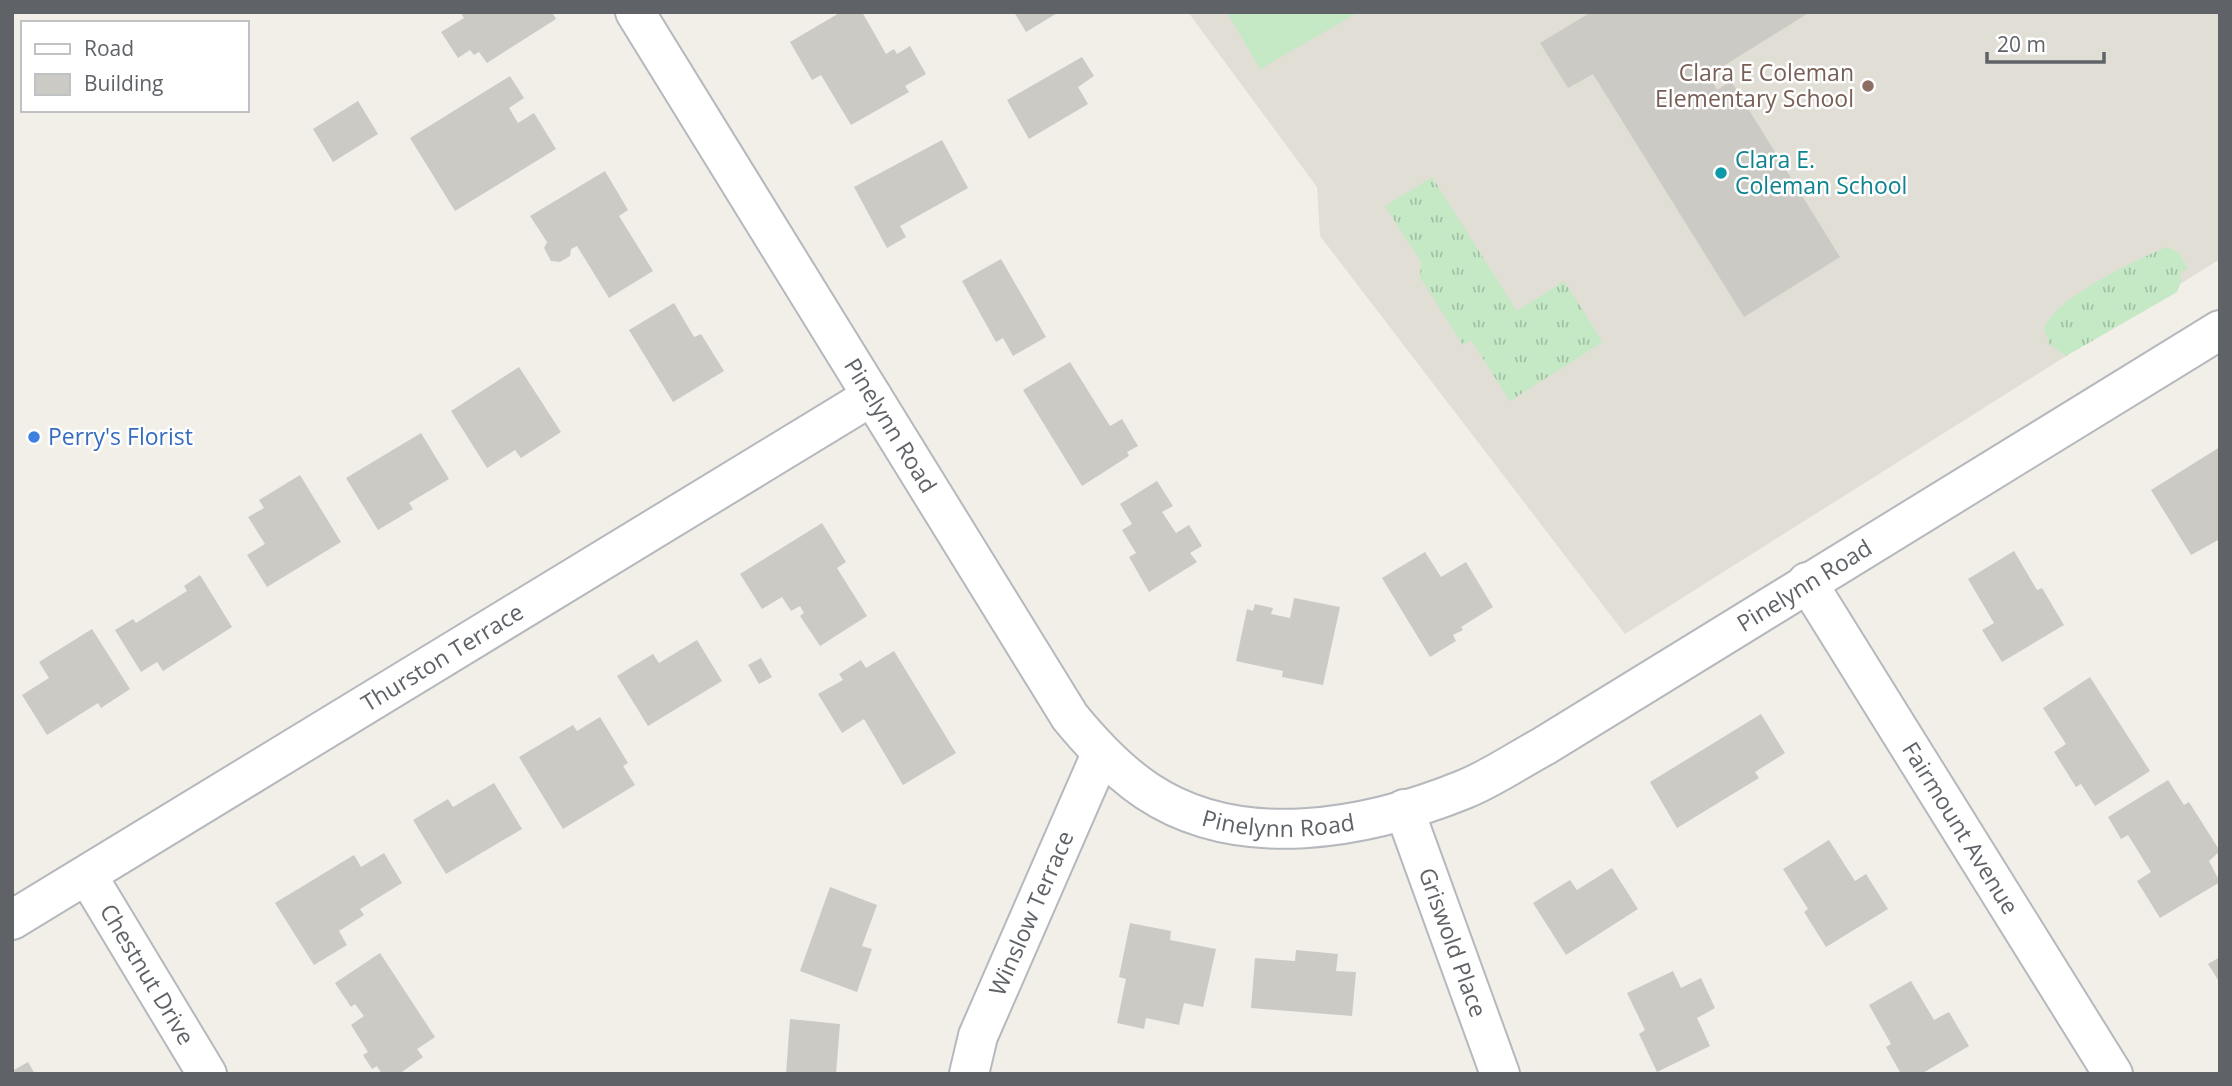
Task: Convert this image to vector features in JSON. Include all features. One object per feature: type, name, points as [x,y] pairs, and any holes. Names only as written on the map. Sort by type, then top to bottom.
[{"type":"street","name":"Pinelynn Road","points":[[635,12],[1070,718],[1101,754],[1148,791],[1192,813],[1235,825],[1280,830],[1339,824],[1404,809],[1466,789],[1544,746],[2220,330]]},
{"type":"street","name":"Thurston Terrace","points":[[12,920],[873,396]]},
{"type":"street","name":"Fairmount Avenue","points":[[1808,582],[2113,1074]]},
{"type":"street","name":"Winslow Terrace","points":[[969,1074],[978,1036],[1101,754]]},
{"type":"street","name":"Griswold Place","points":[[1404,809],[1500,1074]]},
{"type":"street","name":"Chestnut Drive","points":[[87,875],[207,1074]]},
{"type":"shaded area","points":[[1188,12],[2220,12],[2220,259],[1625,634],[1320,236],[1317,187]]},
{"type":"green space","points":[[1227,12],[1359,12],[1260,69]]},
{"type":"green space","points":[[1432,177],[1517,311],[1564,281],[1603,342],[1510,401],[1471,340],[1463,345],[1420,277],[1421,262],[1385,206]]},
{"type":"green space","points":[[2167,247],[2178,252],[2188,269],[2180,272],[2181,282],[2177,292],[2066,356],[2050,345],[2044,330],[2050,318],[2062,306],[2097,282]]},
{"type":"building","points":[[460,12],[552,12],[556,19],[487,63],[479,52],[474,55],[470,50],[458,58],[441,32],[464,18]]},
{"type":"building","points":[[841,12],[862,12],[886,54],[894,49],[897,54],[910,46],[926,74],[905,86],[909,92],[851,125],[821,75],[812,80],[790,42]]},
{"type":"building","points":[[1014,12],[1059,12],[1026,32]]},
{"type":"building","name":"Clara E. Coleman School","points":[[1591,12],[1810,12],[1709,75],[1717,90],[1731,81],[1840,257],[1744,317],[1593,74],[1568,88],[1540,43]]},
{"type":"building","points":[[1082,57],[1094,76],[1078,87],[1088,104],[1029,139],[1007,100]]},
{"type":"building","points":[[510,76],[524,98],[509,108],[518,123],[534,113],[556,149],[455,211],[410,138]]},
{"type":"building","points":[[358,101],[378,134],[333,162],[313,129]]},
{"type":"building","points":[[942,140],[968,188],[900,226],[906,237],[887,248],[854,187]]},
{"type":"building","points":[[605,171],[628,210],[619,216],[653,271],[609,298],[577,246],[571,249],[570,256],[560,262],[551,261],[544,248],[547,242],[530,216]]},
{"type":"building","points":[[1001,259],[1046,337],[1013,356],[1003,338],[996,342],[962,281]]},
{"type":"building","points":[[674,303],[694,337],[701,334],[724,371],[673,402],[629,330]]},
{"type":"building","points":[[1070,362],[1110,426],[1122,419],[1138,446],[1127,452],[1129,456],[1082,486],[1023,390]]},
{"type":"building","points":[[519,367],[561,432],[521,458],[515,450],[487,468],[451,411]]},
{"type":"building","points":[[421,433],[449,479],[409,503],[413,509],[378,530],[346,478]]},
{"type":"building","points":[[2220,447],[2220,539],[2191,555],[2151,490]]},
{"type":"building","points":[[300,475],[341,542],[267,587],[247,555],[265,544],[248,517],[264,508],[259,500]]},
{"type":"building","points":[[1157,481],[1173,506],[1162,512],[1176,533],[1189,525],[1202,546],[1190,553],[1197,562],[1149,592],[1129,557],[1136,553],[1122,530],[1132,524],[1120,504]]},
{"type":"building","points":[[822,523],[846,562],[837,568],[867,616],[820,646],[800,616],[804,613],[800,606],[791,611],[782,597],[762,609],[740,574]]},
{"type":"building","points":[[2014,551],[2037,590],[2042,588],[2064,625],[2002,662],[1982,630],[1994,623],[1968,579]]},
{"type":"building","points":[[1425,552],[1441,577],[1466,562],[1493,607],[1461,627],[1463,630],[1453,635],[1456,641],[1430,657],[1382,578]]},
{"type":"building","points":[[200,575],[232,627],[163,671],[157,662],[141,672],[115,630],[133,619],[136,623],[187,591],[184,586]]},
{"type":"building","points":[[1294,598],[1340,607],[1323,685],[1282,677],[1283,671],[1236,661],[1247,609],[1253,611],[1255,604],[1273,608],[1271,614],[1290,618]]},
{"type":"building","points":[[92,629],[130,689],[101,708],[98,703],[47,735],[22,695],[49,678],[39,662]]},
{"type":"building","points":[[697,640],[722,681],[648,726],[617,676],[653,654],[659,663]]},
{"type":"building","points":[[894,651],[956,753],[903,785],[864,719],[842,733],[818,694],[843,680],[839,674],[861,660],[866,668]]},
{"type":"building","points":[[761,658],[772,677],[759,684],[748,665]]},
{"type":"building","points":[[2090,677],[2150,771],[2095,806],[2081,784],[2076,787],[2054,752],[2066,744],[2043,708]]},
{"type":"building","points":[[1761,714],[1785,753],[1755,772],[1759,778],[1677,828],[1650,782]]},
{"type":"building","points":[[600,717],[628,763],[623,766],[635,785],[563,829],[519,757],[573,725],[577,731]]},
{"type":"building","points":[[2168,780],[2184,805],[2189,802],[2220,851],[2209,861],[2220,882],[2160,918],[2137,881],[2151,872],[2128,835],[2121,839],[2108,817]]},
{"type":"building","points":[[494,783],[522,829],[446,874],[413,820],[448,799],[453,807]]},
{"type":"building","points":[[1829,840],[1855,881],[1866,874],[1888,909],[1826,947],[1804,912],[1808,909],[1783,869]]},
{"type":"building","points":[[384,853],[402,883],[360,909],[364,915],[339,931],[347,945],[314,965],[275,903],[354,855],[361,867]]},
{"type":"building","points":[[1612,868],[1638,909],[1566,955],[1533,903],[1570,880],[1577,890]]},
{"type":"building","points":[[830,887],[877,905],[862,946],[872,949],[857,992],[800,971]]},
{"type":"building","points":[[1130,923],[1171,931],[1170,940],[1216,949],[1203,1007],[1184,1003],[1179,1025],[1146,1018],[1144,1029],[1117,1023],[1126,979],[1119,977]]},
{"type":"building","points":[[1296,950],[1338,954],[1336,971],[1356,972],[1352,1016],[1251,1008],[1255,958],[1295,961]]},
{"type":"building","points":[[380,953],[435,1037],[417,1049],[423,1057],[399,1074],[382,1074],[377,1066],[372,1069],[363,1055],[368,1052],[351,1025],[364,1016],[355,1004],[351,1007],[335,983]]},
{"type":"building","points":[[2220,957],[2220,983],[2208,964]]},
{"type":"building","points":[[1673,971],[1681,988],[1701,978],[1715,1008],[1697,1018],[1710,1046],[1657,1072],[1639,1034],[1645,1030],[1627,993]]},
{"type":"building","points":[[1911,981],[1934,1020],[1949,1012],[1969,1046],[1921,1074],[1901,1074],[1886,1047],[1891,1044],[1869,1005]]},
{"type":"building","points":[[790,1019],[840,1024],[836,1074],[786,1074]]},
{"type":"building","points":[[28,1062],[35,1074],[12,1074],[12,1071]]},
{"type":"place","name":"Clara E Coleman Elementary School","points":[[1868,86]]},
{"type":"place","name":"Clara E. Coleman School","points":[[1721,173]]},
{"type":"place","name":"Perry's Florist","points":[[34,437]]}]
